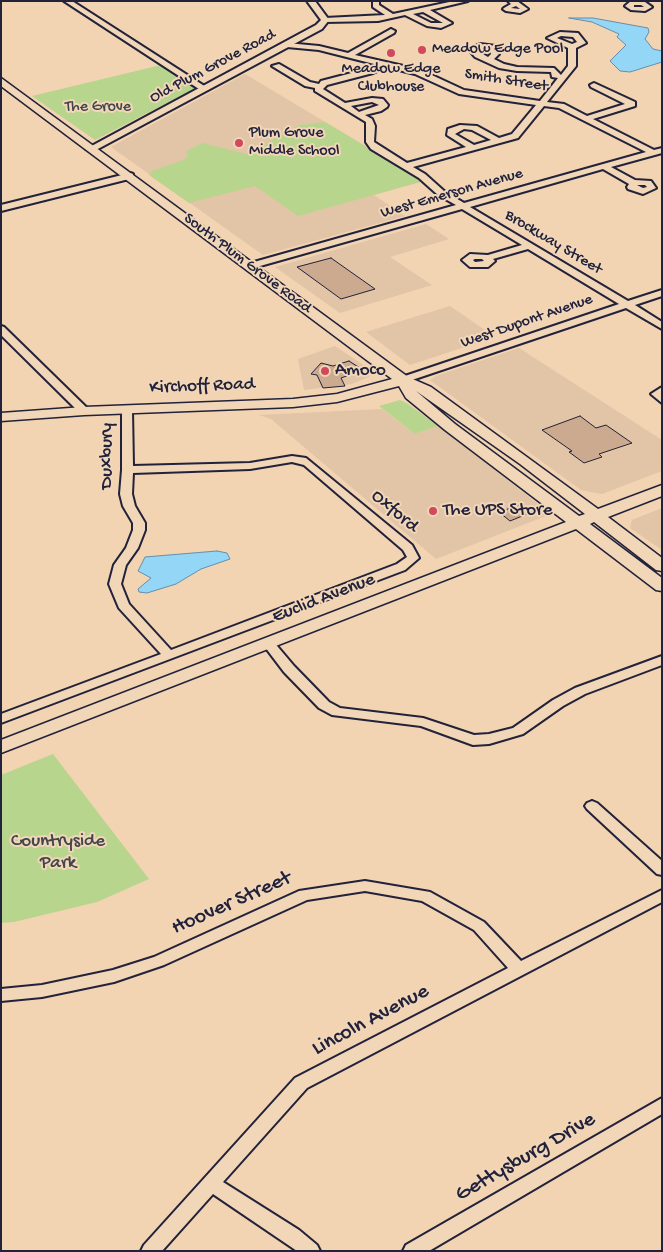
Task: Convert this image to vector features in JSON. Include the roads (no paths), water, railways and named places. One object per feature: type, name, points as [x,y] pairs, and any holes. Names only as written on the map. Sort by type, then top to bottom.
[{"type":"main road","name":"South Plum Grove Road","points":[[1,81],[403,380],[426,390],[662,566]]},
{"type":"main road","name":"South Plum Grove Road","points":[[403,380],[411,396],[662,586]]},
{"type":"main road","name":"Kirchoff Road","points":[[1,417],[84,411],[293,403],[337,398],[377,389],[403,380]]},
{"type":"main road","name":"Euclid Avenue","points":[[1,748],[662,490]]},
{"type":"street","points":[[67,1],[205,89]]},
{"type":"street","points":[[311,1],[325,20],[364,20],[393,17],[464,1]]},
{"type":"street","points":[[376,2],[375,6],[393,17]]},
{"type":"street","points":[[408,14],[429,25],[441,26],[448,23],[425,10]]},
{"type":"street","name":"Old Plum Grove Road","points":[[91,149],[287,45],[319,27],[325,20]]},
{"type":"street","points":[[349,55],[391,32]]},
{"type":"street","name":"Smith Street","points":[[297,39],[319,48]]},
{"type":"street","name":"Smith Street","points":[[287,45],[319,48],[386,64],[430,76],[462,92],[543,102],[568,108],[657,151]]},
{"type":"street","points":[[406,166],[515,136],[572,64],[572,47]]},
{"type":"street","points":[[490,59],[513,68],[568,69]]},
{"type":"street","points":[[276,66],[308,84],[319,86],[370,71],[386,64]]},
{"type":"street","points":[[554,70],[555,74],[561,77]]},
{"type":"street","points":[[588,118],[632,104],[594,85]]},
{"type":"street","points":[[319,86],[323,93],[359,114],[378,109],[384,105],[380,101],[372,100],[344,105]]},
{"type":"street","name":"Brockway Street","points":[[359,114],[371,123],[371,144],[422,176],[441,193],[662,326]]},
{"type":"street","points":[[474,148],[451,134],[451,131],[463,127],[474,128],[499,141]]},
{"type":"street","name":"West Emerson Avenue","points":[[250,266],[657,151]]},
{"type":"street","points":[[603,166],[634,183]]},
{"type":"street","points":[[1,208],[130,176]]},
{"type":"street","points":[[488,258],[529,246]]},
{"type":"street","name":"West Dupont Avenue","points":[[403,380],[662,293]]},
{"type":"street","points":[[1,329],[84,411]]},
{"type":"street","points":[[662,390],[656,394],[662,400]]},
{"type":"street","name":"Duxbury","points":[[126,410],[128,470],[126,494],[129,506],[139,522],[139,530],[132,548],[120,565],[115,584],[123,605],[168,654]]},
{"type":"street","name":"Oxford","points":[[1,719],[86,688],[168,654],[402,567],[409,563],[412,554],[308,463],[302,460],[292,459],[250,466],[128,470]]},
{"type":"street","points":[[268,644],[324,705],[338,712],[423,722],[473,740],[489,739],[518,731],[558,703],[580,691],[662,660]]},
{"type":"street","points":[[592,806],[662,870]]},
{"type":"street","name":"Hoover Street","points":[[1,995],[42,991],[114,976],[159,961],[304,896],[365,886],[426,896],[479,926],[519,969]]},
{"type":"street","name":"Lincoln Avenue","points":[[150,1251],[301,1083],[662,895]]},
{"type":"street","name":"Gettysburg Drive","points":[[412,1251],[662,1105]]},
{"type":"street","points":[[211,1183],[292,1236],[311,1251]]},
{"type":"water","points":[[569,18],[593,18],[648,28],[649,32],[645,39],[653,49],[662,51],[662,62],[630,72],[620,71],[610,61],[626,45],[617,37],[619,34],[592,22]]},
{"type":"water","points":[[217,551],[227,553],[230,559],[201,569],[176,584],[147,593],[139,592],[138,589],[151,578],[138,571],[145,557]]},
{"type":"place","name":"Meadow Edge Pool","points":[[422,50]]},
{"type":"place","name":"Meadow Edge Clubhouse","points":[[391,53]]},
{"type":"place","name":"Plum Grove Middle School","points":[[239,143]]},
{"type":"place","name":"Amoco","points":[[325,371]]},
{"type":"place","name":"The UPS Store","points":[[433,511]]},
{"type":"park label","name":"The Grove","points":[[98,108]]},
{"type":"park label","name":"Countryside Park","points":[[58,853]]}]
